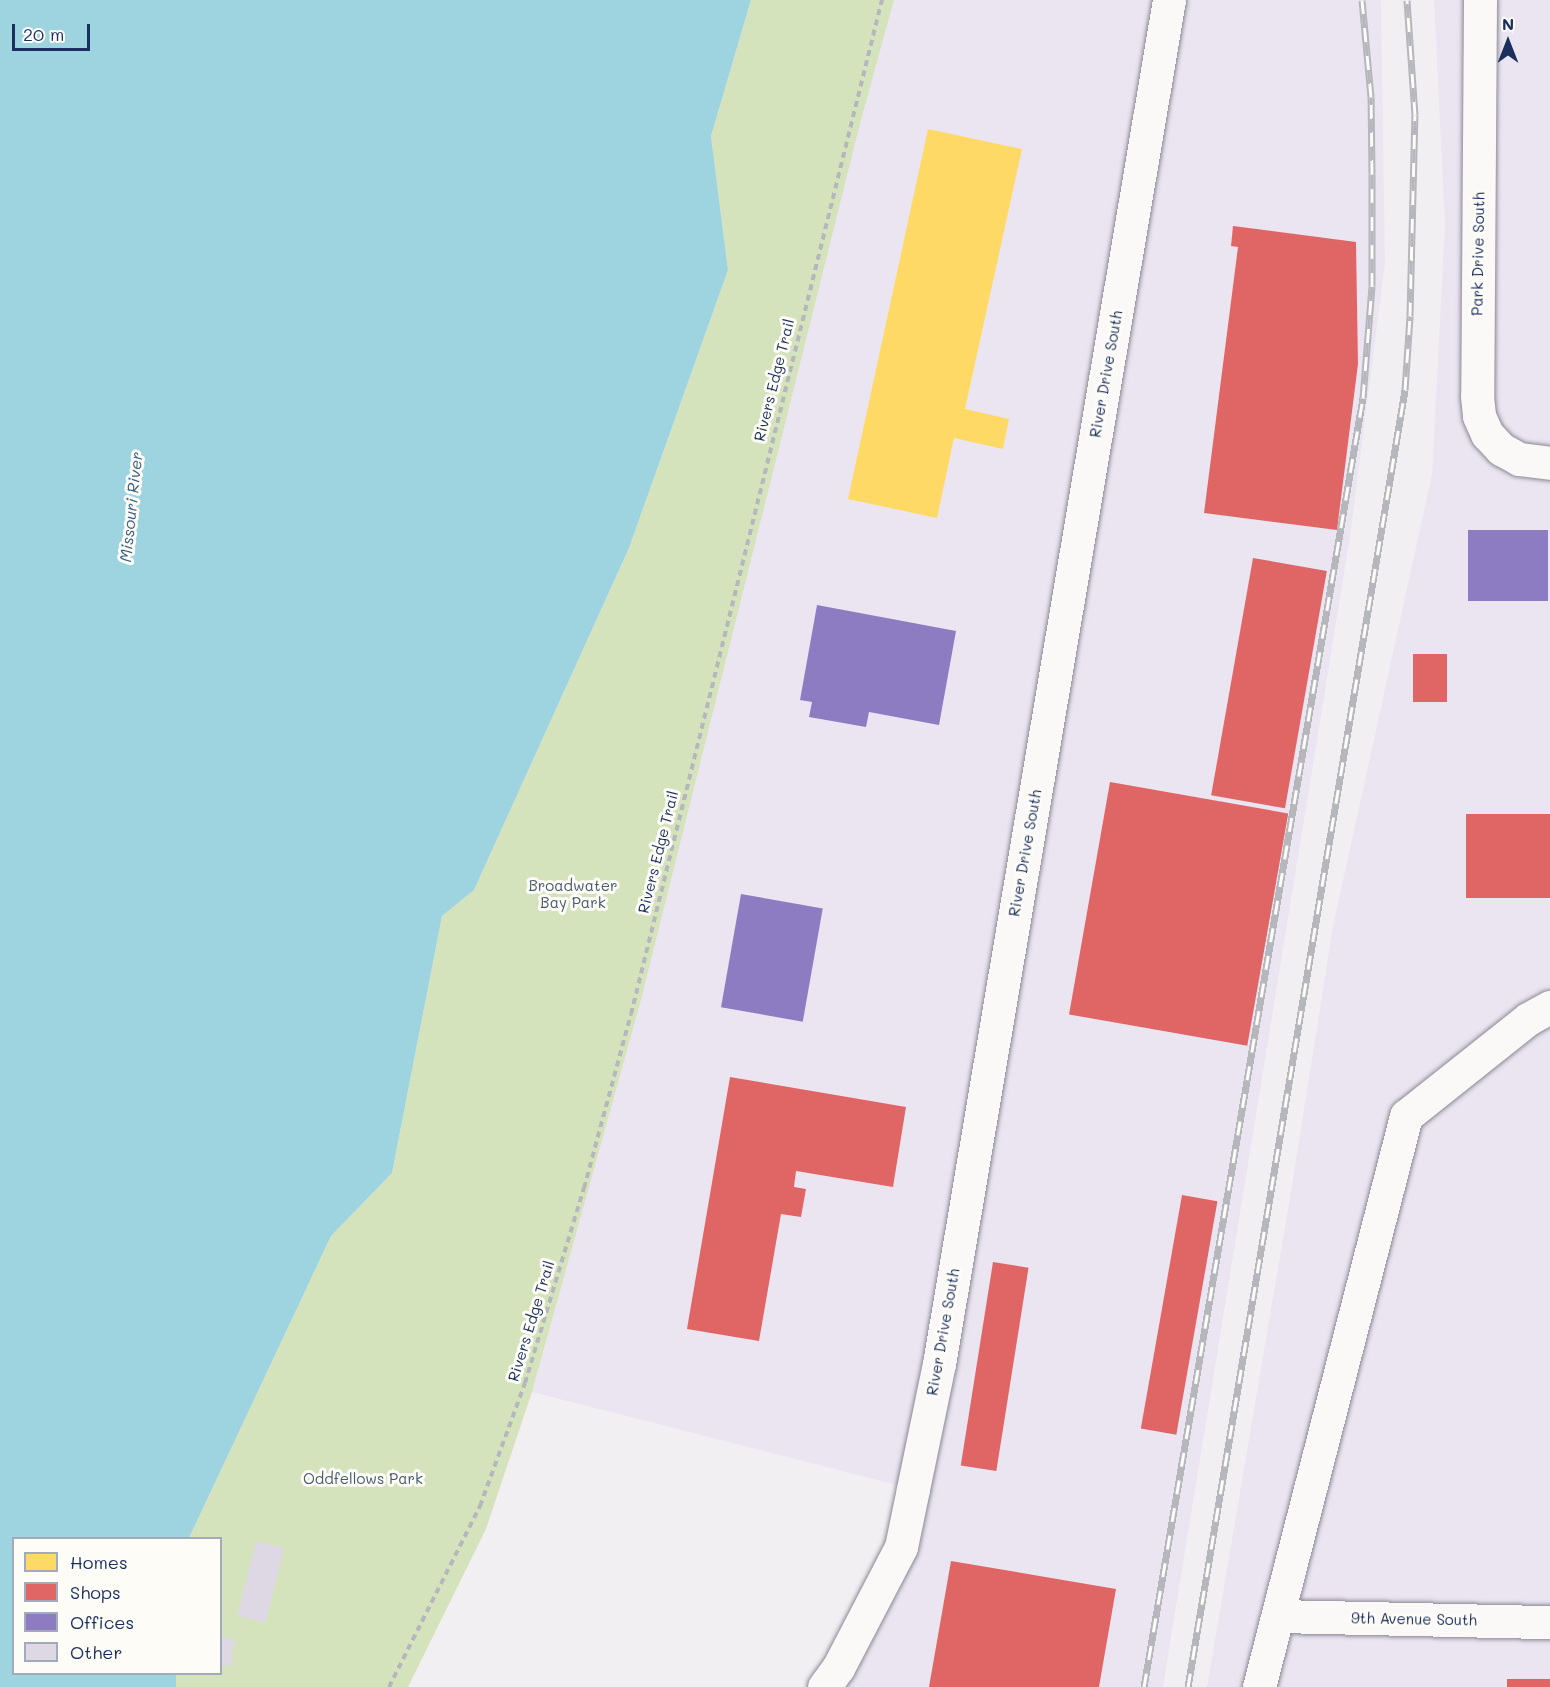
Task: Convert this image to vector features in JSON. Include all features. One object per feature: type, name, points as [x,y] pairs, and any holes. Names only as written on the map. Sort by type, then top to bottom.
[{"type":"main road","name":"River Drive South","points":[[824,1687],[838,1668],[901,1547],[913,1489],[943,1341],[1169,0]]},
{"type":"main road","name":"Park Drive South","points":[[1480,0],[1477,374],[1479,416],[1487,434],[1501,449],[1519,459],[1550,463]]},
{"type":"main road","points":[[1259,1687],[1406,1116],[1528,1019],[1550,1007]]},
{"type":"main road","name":"9th Avenue South","points":[[1278,1616],[1550,1622]]},
{"type":"path","name":"Rivers Edge Trail","points":[[389,1687],[480,1506],[525,1383],[584,1188],[631,1014],[882,0]]},
{"type":"shaded area","points":[[894,0],[1381,0],[1385,263],[1350,537],[1163,1687],[824,1687],[913,1489],[532,1392],[640,1004],[860,124]]},
{"type":"shaded area","points":[[1434,0],[1550,0],[1550,1687],[1207,1687],[1291,1191],[1333,926],[1432,474],[1445,224]]},
{"type":"green space","points":[[751,0],[894,0],[860,124],[640,1004],[532,1392],[486,1529],[408,1687],[176,1687],[176,1675],[222,1675],[222,1537],[189,1537],[331,1236],[392,1173],[442,916],[474,890],[629,548],[728,270],[711,136]]},
{"type":"water","name":"Missouri River","points":[[0,0],[751,0],[711,136],[728,270],[629,548],[474,890],[442,916],[392,1173],[331,1236],[189,1537],[12,1537],[12,1675],[176,1675],[176,1687],[0,1687]]},
{"type":"building: Homes","points":[[928,129],[1022,149],[965,409],[1009,419],[1003,449],[954,438],[937,518],[848,499]]},
{"type":"building: Shops","points":[[1233,226],[1356,242],[1358,364],[1337,530],[1204,513],[1238,247],[1231,246]]},
{"type":"building: Shops","points":[[1253,558],[1327,571],[1285,808],[1211,795]]},
{"type":"building: Shops","points":[[1413,654],[1447,654],[1447,702],[1413,702]]},
{"type":"building: Shops","points":[[1110,782],[1288,813],[1247,1046],[1069,1014]]},
{"type":"building: Shops","points":[[1466,814],[1550,814],[1550,898],[1466,898]]},
{"type":"building: Shops","points":[[730,1077],[906,1107],[893,1187],[796,1171],[794,1187],[806,1189],[801,1217],[781,1214],[759,1341],[687,1329]]},
{"type":"building: Shops","points":[[1182,1195],[1217,1201],[1176,1435],[1141,1428]]},
{"type":"building: Shops","points":[[993,1262],[1029,1268],[996,1471],[961,1465]]},
{"type":"building: Shops","points":[[951,1561],[1116,1589],[1099,1687],[929,1687]]},
{"type":"building: Shops","points":[[1507,1679],[1550,1679],[1550,1687],[1507,1687]]},
{"type":"building: Offices","points":[[1468,530],[1548,530],[1548,601],[1468,601]]},
{"type":"building: Offices","points":[[817,605],[956,631],[939,725],[869,712],[866,727],[809,717],[812,702],[800,700]]},
{"type":"building: Offices","points":[[741,894],[823,908],[803,1022],[721,1007]]},
{"type":"building: Other","points":[[256,1541],[284,1548],[266,1623],[237,1616]]},
{"type":"building: Other","points":[[222,1637],[234,1638],[232,1666],[222,1665]]},
{"type":"railway","points":[[1144,1687],[1363,398],[1372,286],[1372,174],[1371,97],[1362,0]]},
{"type":"railway","points":[[1188,1687],[1405,390],[1410,316],[1415,115],[1407,0]]},
{"type":"park label","name":"Broadwater Bay Park","points":[[573,894]]},
{"type":"park label","name":"Oddfellows Park","points":[[363,1479]]}]
